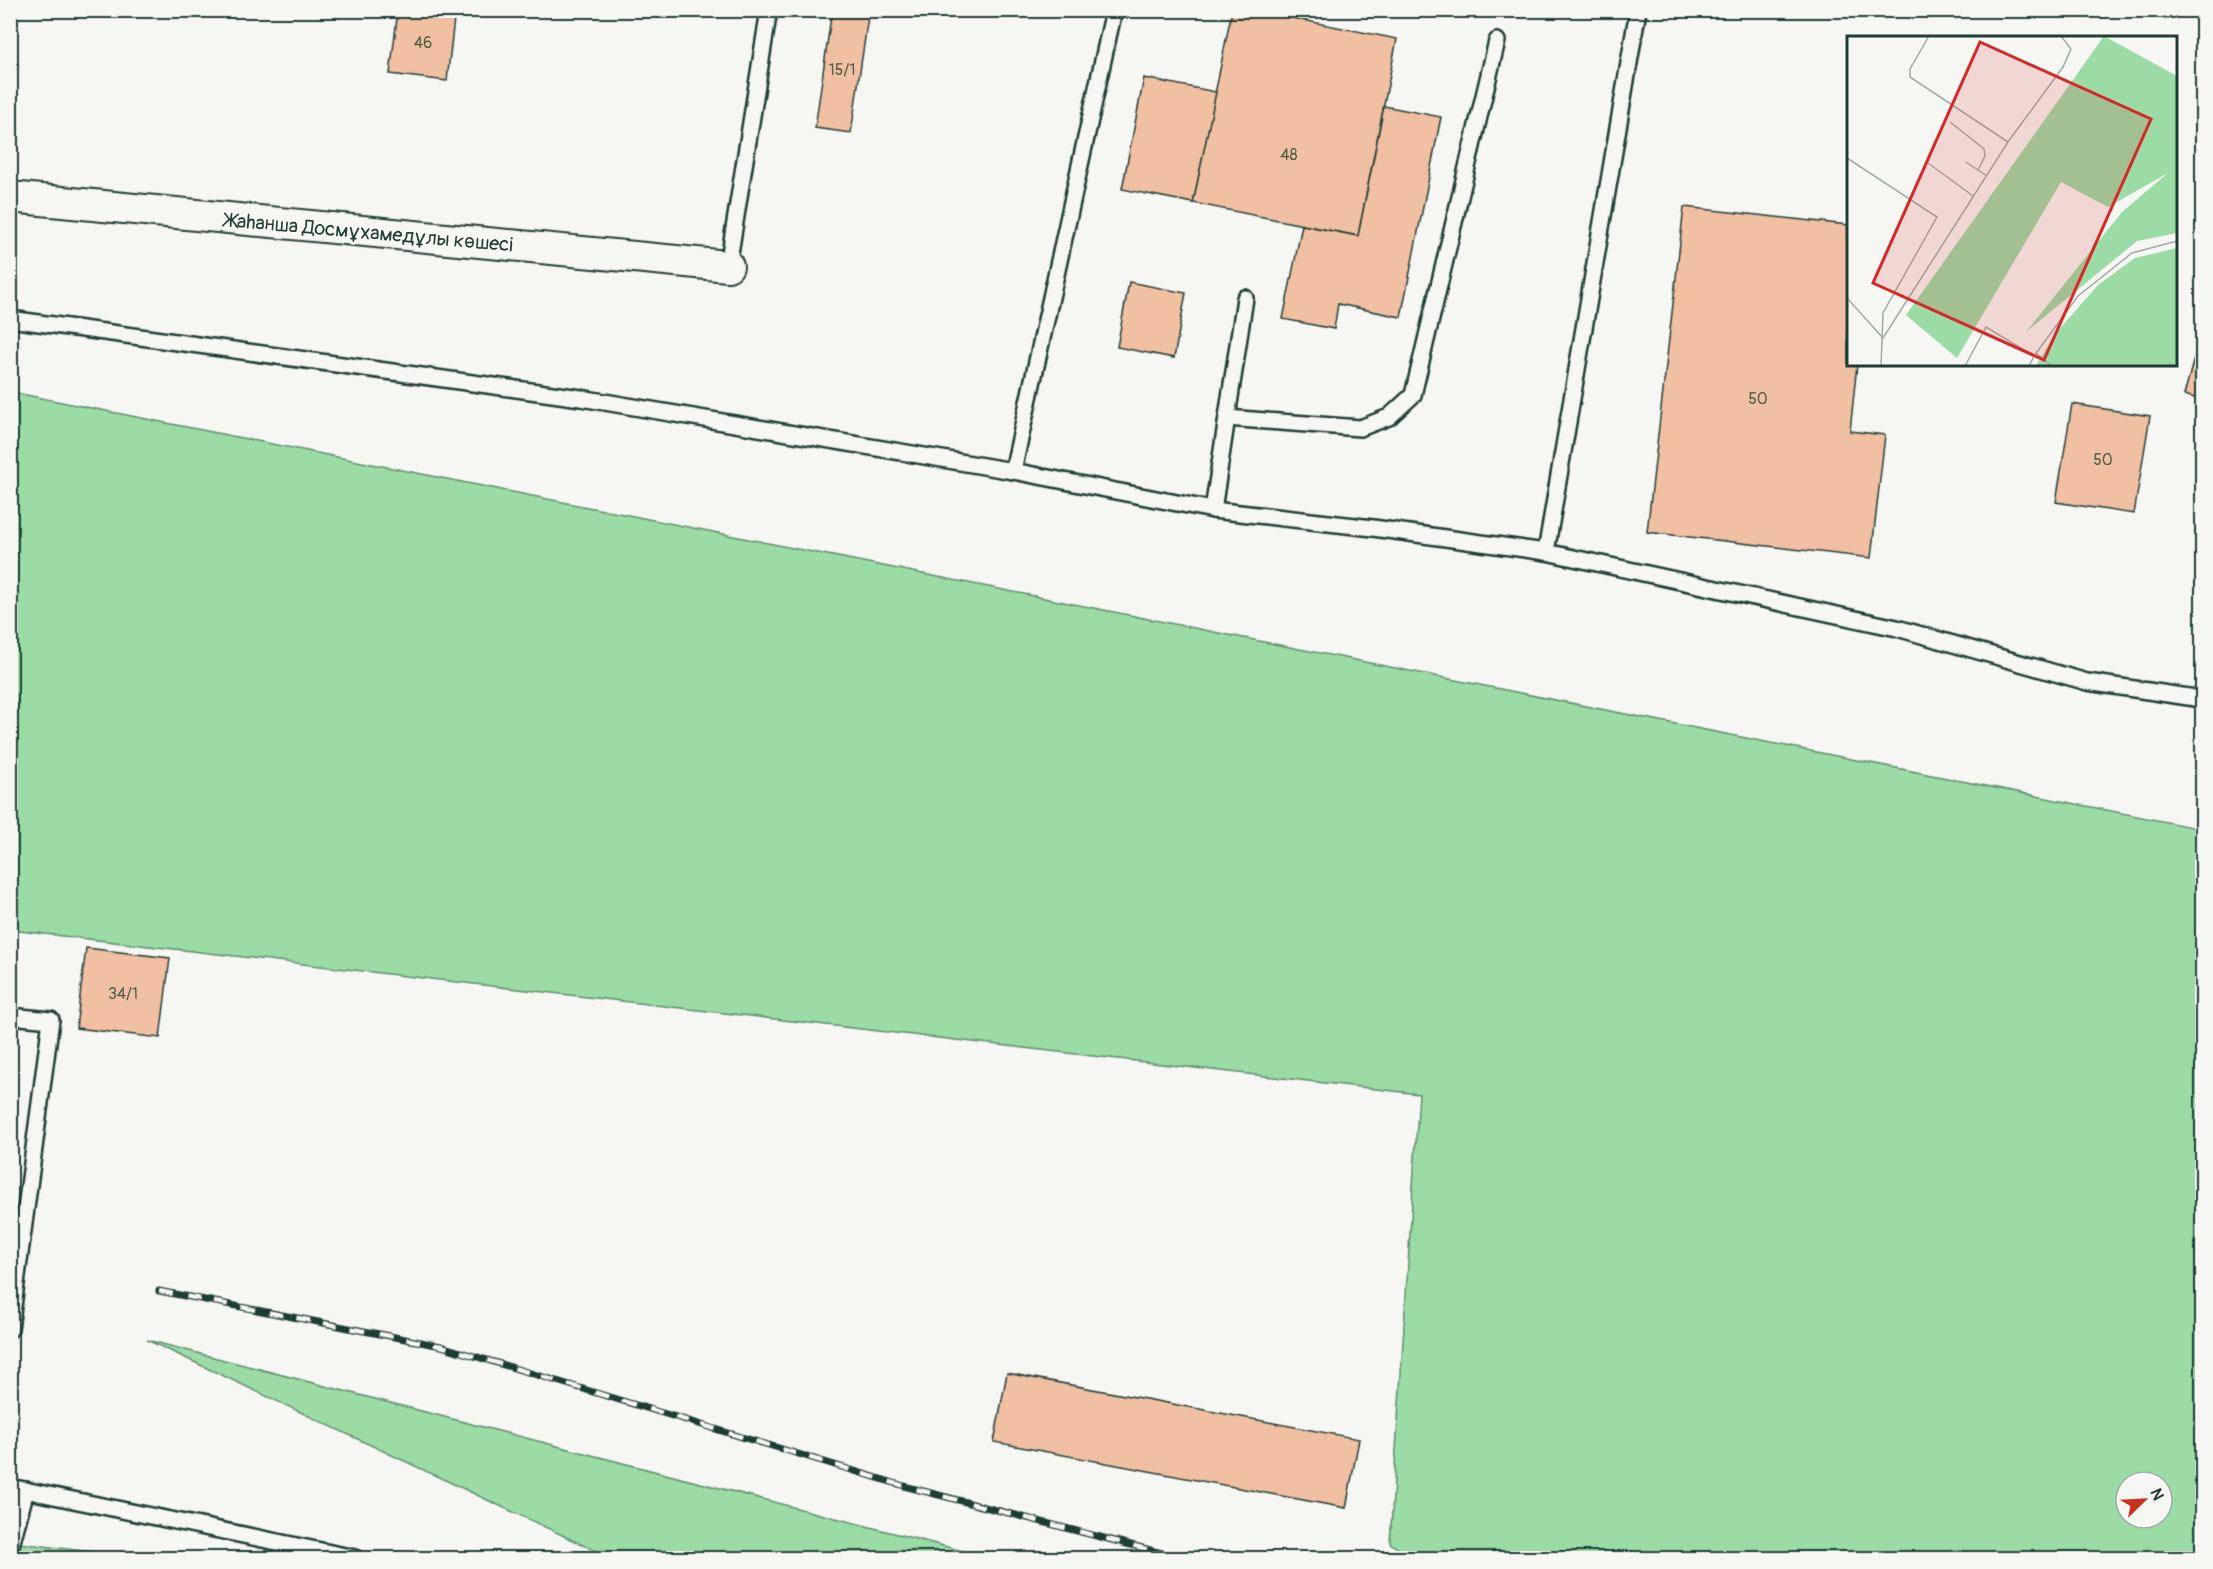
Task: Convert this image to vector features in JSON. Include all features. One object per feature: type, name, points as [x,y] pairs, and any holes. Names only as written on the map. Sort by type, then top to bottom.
[{"type":"street","name":"Жаһанша Досмұхамедұлы көшесі","points":[[10,198],[728,266]]},
{"type":"lane","points":[[728,266],[769,10]]},
{"type":"lane","points":[[1013,471],[1114,10]]},
{"type":"lane","points":[[1546,552],[1638,10]]},
{"type":"lane","points":[[1227,417],[1360,428],[1389,417],[1413,395],[1497,41]]},
{"type":"lane","points":[[1213,510],[1245,298]]},
{"type":"lane","points":[[10,319],[581,398],[1013,471],[1213,510],[1372,528],[1546,552],[1897,628],[2087,682],[2202,699]]},
{"type":"lane","points":[[10,1016],[51,1020],[10,1329]]},
{"type":"lane","points":[[10,1549],[18,1488],[355,1558]]},
{"type":"green space","points":[[11,392],[2202,829],[2202,1558],[1412,1558],[1390,1543],[1419,1094],[11,930]]},
{"type":"green space","points":[[147,1340],[990,1558],[611,1558]]},
{"type":"green space","points":[[11,1542],[141,1558],[11,1558]]},
{"type":"building","points":[[398,10],[455,10],[447,81],[390,74]]},
{"type":"building","points":[[832,10],[869,10],[851,133],[815,128]]},
{"type":"building","points":[[1232,10],[1253,10],[1397,39],[1358,236],[1193,203]]},
{"type":"building","points":[[1144,78],[1216,92],[1193,203],[1122,189]]},
{"type":"building","points":[[1384,106],[1441,117],[1401,317],[1338,304],[1334,329],[1283,319],[1302,225],[1358,236]]},
{"type":"building","points":[[1684,207],[1847,225],[1847,366],[1857,366],[1850,431],[1885,435],[1871,558],[1647,532]]},
{"type":"building","points":[[1129,282],[1186,293],[1174,358],[1117,347]]},
{"type":"building","points":[[2202,329],[2202,400],[2184,395]]},
{"type":"building","points":[[2072,404],[2150,416],[2134,514],[2056,502]]},
{"type":"building","points":[[86,948],[170,958],[160,1038],[76,1028]]},
{"type":"building","points":[[1007,1373],[1359,1439],[1346,1508],[994,1442]]},
{"type":"railway","points":[[159,1291],[441,1346],[904,1486],[1181,1558]]}]
